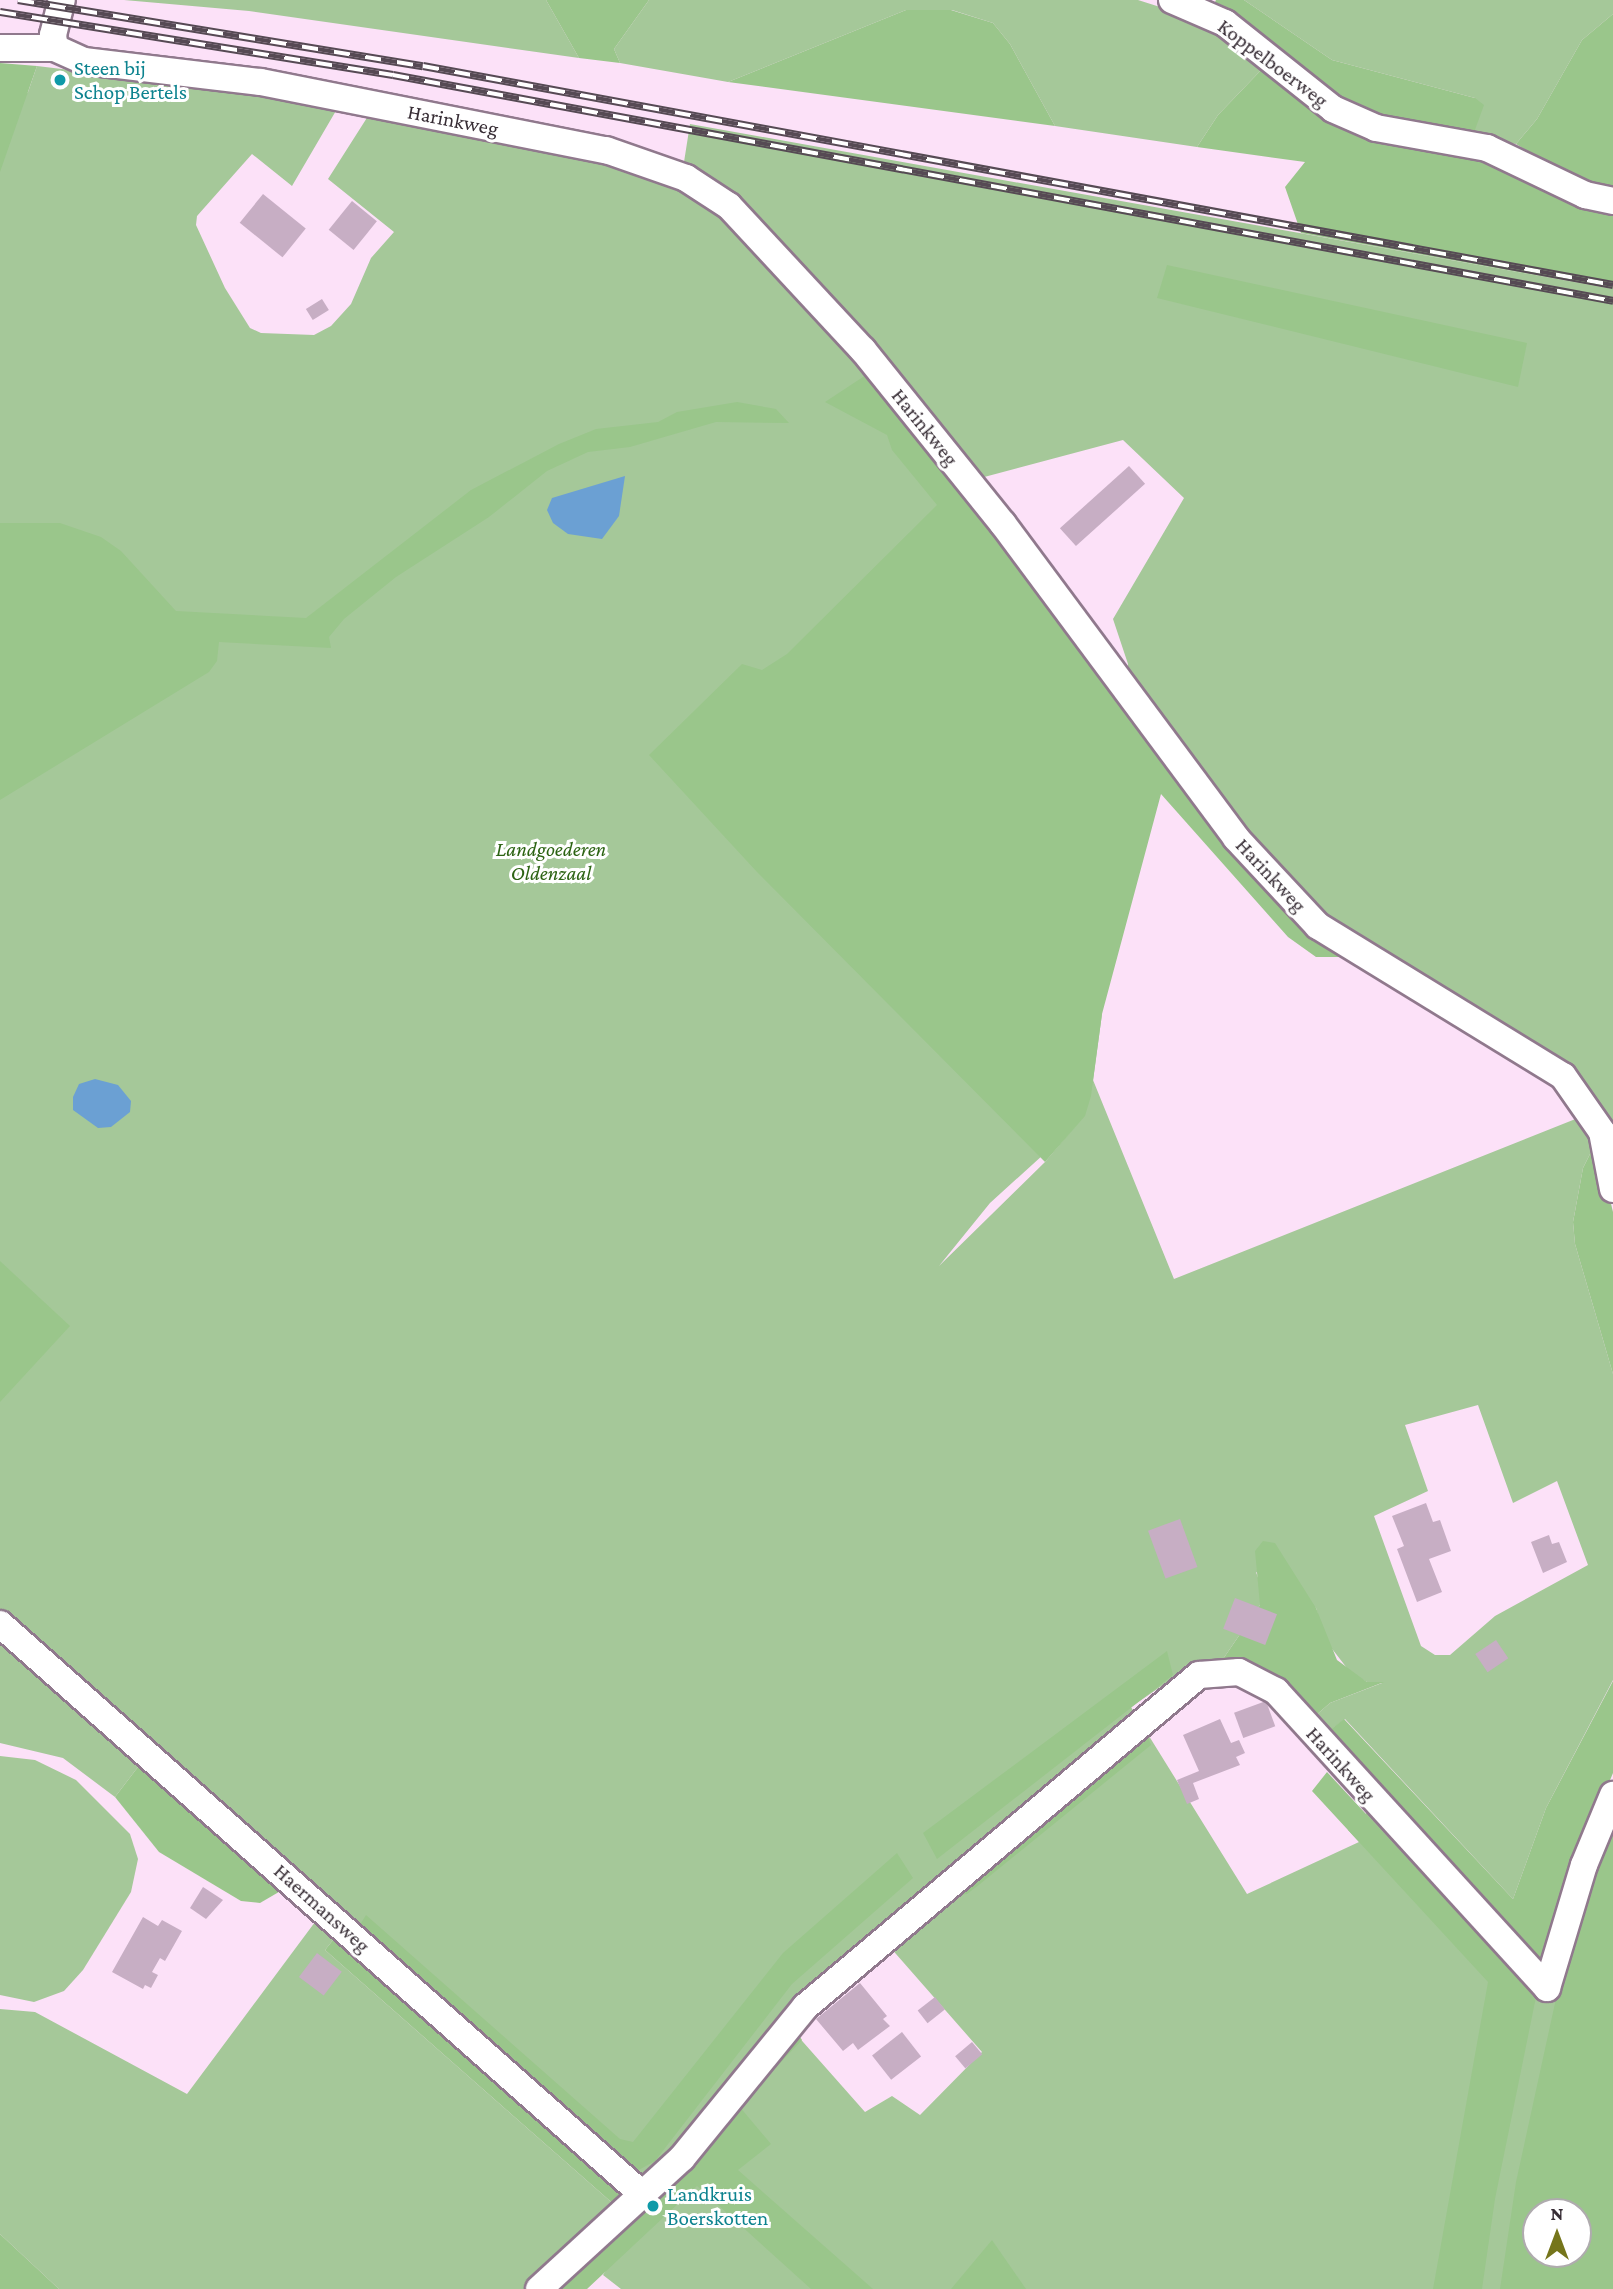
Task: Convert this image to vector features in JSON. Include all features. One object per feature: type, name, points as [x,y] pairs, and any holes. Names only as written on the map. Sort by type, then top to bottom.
[{"type":"street","points":[[55,48],[53,35],[62,0]]},
{"type":"street","name":"Koppelboerweg","points":[[1172,0],[1225,23],[1304,88],[1376,128],[1487,148],[1585,195],[1613,201]]},
{"type":"street","name":"Harinkweg","points":[[0,47],[55,48],[84,61],[261,82],[606,150],[686,178],[729,205],[863,349],[1003,524],[1236,838],[1318,926],[1563,1076],[1602,1132],[1613,1189]]},
{"type":"street","name":"Haermansweg","points":[[0,1624],[642,2193]]},
{"type":"street","name":"Harinkweg","points":[[642,2193],[682,2158],[805,2007],[1181,1686],[1199,1675],[1239,1672],[1276,1691],[1547,1988],[1584,1865],[1613,1795]]},
{"type":"street","points":[[539,2289],[642,2193]]},
{"type":"green space","points":[[124,0],[546,0],[579,58],[249,11]]},
{"type":"green space","points":[[546,0],[649,0],[614,49],[620,63],[579,58]]},
{"type":"green space","points":[[649,0],[1138,0],[1201,20],[1264,67],[1218,115],[1197,147],[1055,126],[1010,44],[993,23],[952,10],[906,10],[728,82],[620,63],[614,49]]},
{"type":"green space","points":[[1216,0],[1244,0],[1332,60],[1475,98],[1484,105],[1472,138],[1384,119],[1334,98],[1213,6]]},
{"type":"green space","points":[[1244,0],[1613,0],[1613,14],[1582,40],[1537,119],[1516,144],[1472,138],[1475,98],[1332,60]]},
{"type":"green space","points":[[906,10],[951,10],[993,23],[1010,44],[1055,126],[728,82]]},
{"type":"green space","points":[[1613,14],[1613,191],[1551,165],[1516,144],[1537,119],[1582,40]]},
{"type":"green space","points":[[0,63],[37,66],[0,172]]},
{"type":"green space","name":"Landgoederen Oldenzaal","points":[[37,66],[252,92],[337,109],[292,186],[252,154],[197,216],[196,225],[225,288],[250,328],[261,333],[314,335],[331,326],[351,304],[371,258],[394,232],[328,179],[370,113],[657,168],[749,236],[945,469],[1102,1014],[1093,1080],[1174,1279],[1583,1116],[1596,1142],[1583,1168],[1573,1222],[1575,1244],[1613,1374],[1613,1680],[1546,1808],[1513,1899],[1345,1719],[1321,1737],[1307,1723],[1330,1703],[1382,1683],[1367,1682],[1350,1672],[1326,1641],[1316,1608],[1256,1572],[1262,1589],[1260,1605],[1223,1659],[1198,1661],[1131,1707],[1247,1894],[1359,1842],[1348,1830],[1382,1799],[1562,1970],[1613,2289],[621,2289],[603,2275],[654,2193],[0,1614],[0,121],[28,92]],"holes":[[[1077,1124],[1045,1162],[939,1266],[990,1203]],[[1478,1405],[1513,1503],[1557,1481],[1588,1565],[1495,1616],[1450,1655],[1435,1655],[1421,1646],[1374,1516],[1428,1491],[1405,1425]],[[889,1946],[982,2052],[920,2115],[892,2096],[865,2112],[788,2025]]]},
{"type":"green space","points":[[1264,67],[1299,97],[1498,162],[1613,209],[1613,289],[1301,233],[1285,187],[1305,162],[1197,147],[1218,115]]},
{"type":"green space","points":[[690,124],[1613,289],[1613,1133],[1568,1070],[1359,943],[1288,885],[1128,684],[1128,664],[1113,619],[1184,498],[1123,440],[973,480],[710,178],[684,162]]},
{"type":"green space","points":[[1167,265],[1527,343],[1518,387],[1157,298]]},
{"type":"green space","points":[[866,375],[1346,957],[1316,957],[1288,937],[1161,794],[1102,1014],[1091,1096],[1085,1116],[1045,1162],[757,872],[649,755],[742,664],[762,670],[787,654],[937,505],[892,450],[887,435],[825,402]]},
{"type":"green space","points":[[737,402],[776,409],[789,423],[716,422],[630,447],[588,452],[547,471],[489,517],[396,577],[344,619],[329,637],[331,648],[219,642],[217,661],[209,672],[0,800],[0,523],[60,523],[101,537],[121,551],[176,611],[306,618],[471,490],[559,444],[596,429],[658,422],[677,412]]},
{"type":"green space","points":[[1596,1142],[1613,1212],[1613,1374],[1575,1244],[1573,1222],[1583,1168]]},
{"type":"green space","points":[[0,1261],[70,1326],[0,1402]]},
{"type":"green space","points":[[1263,1541],[1275,1543],[1316,1608],[1337,1660],[1367,1682],[1384,1682],[1330,1703],[1307,1723],[1238,1659],[1223,1659],[1260,1605],[1255,1551]]},
{"type":"green space","points":[[0,1637],[141,1763],[115,1797],[63,1758],[0,1743]]},
{"type":"green space","points":[[1167,1651],[1173,1675],[937,1859],[923,1833]]},
{"type":"green space","points":[[1613,1681],[1613,1773],[1576,1862],[1546,1972],[1321,1737],[1344,1719],[1513,1899],[1546,1808]]},
{"type":"green space","points":[[1144,1727],[1151,1745],[967,1894],[952,1896]]},
{"type":"green space","points":[[0,1756],[35,1760],[76,1780],[130,1834],[138,1859],[131,1892],[83,1970],[64,1991],[34,2002],[0,1995]]},
{"type":"green space","points":[[141,1763],[284,1889],[260,1903],[241,1901],[159,1852],[115,1797]]},
{"type":"green space","points":[[1327,1772],[1536,1997],[1495,2199],[1482,2289],[1433,2289],[1488,1982],[1312,1791]]},
{"type":"green space","points":[[1613,1811],[1613,2289],[1500,2289],[1516,2182],[1562,1971]]},
{"type":"green space","points":[[897,1853],[913,1878],[792,1984],[655,2161],[635,2172],[356,1931],[366,1915],[620,2139],[633,2142],[783,1953]]},
{"type":"green space","points":[[318,1918],[337,1935],[325,1950],[618,2208],[524,2289],[59,2289],[0,2234],[0,2009],[35,2012],[187,2094]]},
{"type":"green space","points":[[337,1935],[626,2196],[618,2208],[325,1950]]},
{"type":"green space","points":[[796,2031],[802,2040],[739,2106],[771,2144],[738,2170],[873,2289],[811,2289],[697,2186],[587,2289],[553,2289]]},
{"type":"green space","points":[[0,2234],[59,2289],[0,2289]]},
{"type":"green space","points":[[992,2240],[1026,2289],[951,2289]]},
{"type":"water","points":[[625,476],[619,516],[602,539],[568,534],[553,523],[547,510],[552,498]]},
{"type":"water","points":[[95,1079],[118,1085],[131,1101],[130,1112],[111,1127],[98,1128],[73,1110],[73,1097],[79,1084]]},
{"type":"building","points":[[263,194],[306,229],[282,257],[240,223]]},
{"type":"building","points":[[352,201],[377,221],[354,250],[329,230]]},
{"type":"building","points":[[322,299],[329,310],[313,320],[306,309]]},
{"type":"building","points":[[1129,466],[1145,484],[1076,546],[1060,528]]},
{"type":"building","points":[[1426,1503],[1433,1522],[1440,1520],[1451,1551],[1429,1559],[1442,1592],[1417,1602],[1397,1549],[1404,1546],[1392,1516]]},
{"type":"building","points":[[1180,1519],[1197,1567],[1165,1579],[1148,1531]]},
{"type":"building","points":[[1549,1535],[1552,1544],[1559,1542],[1567,1562],[1543,1573],[1531,1542]]},
{"type":"building","points":[[1235,1598],[1277,1614],[1265,1645],[1223,1629]]},
{"type":"building","points":[[1496,1640],[1508,1658],[1488,1672],[1475,1654]]},
{"type":"building","points":[[1266,1701],[1275,1726],[1243,1738],[1234,1713]]},
{"type":"building","points":[[1220,1719],[1231,1743],[1239,1740],[1245,1753],[1236,1757],[1240,1765],[1193,1783],[1199,1799],[1187,1804],[1177,1780],[1199,1771],[1183,1735]]},
{"type":"building","points":[[203,1887],[223,1900],[206,1919],[190,1908]]},
{"type":"building","points":[[143,1917],[158,1926],[162,1920],[182,1931],[165,1961],[160,1958],[152,1972],[158,1975],[151,1988],[145,1985],[143,1989],[112,1972]]},
{"type":"building","points":[[317,1953],[342,1972],[324,1996],[299,1977]]},
{"type":"building","points":[[860,1983],[887,2016],[883,2019],[890,2026],[858,2050],[853,2043],[843,2051],[816,2019]]},
{"type":"building","points":[[935,1997],[945,2010],[928,2023],[918,2011]]},
{"type":"building","points":[[902,2032],[921,2056],[891,2080],[872,2055]]},
{"type":"building","points":[[972,2042],[982,2054],[965,2068],[955,2056]]},
{"type":"railway","points":[[18,0],[423,66],[1613,285]]},
{"type":"railway","points":[[0,12],[393,75],[1613,301]]},
{"type":"place","name":"Steen bij Schop Bertels","points":[[60,80]]},
{"type":"place","name":"Landkruis Boerskotten","points":[[653,2206]]}]
